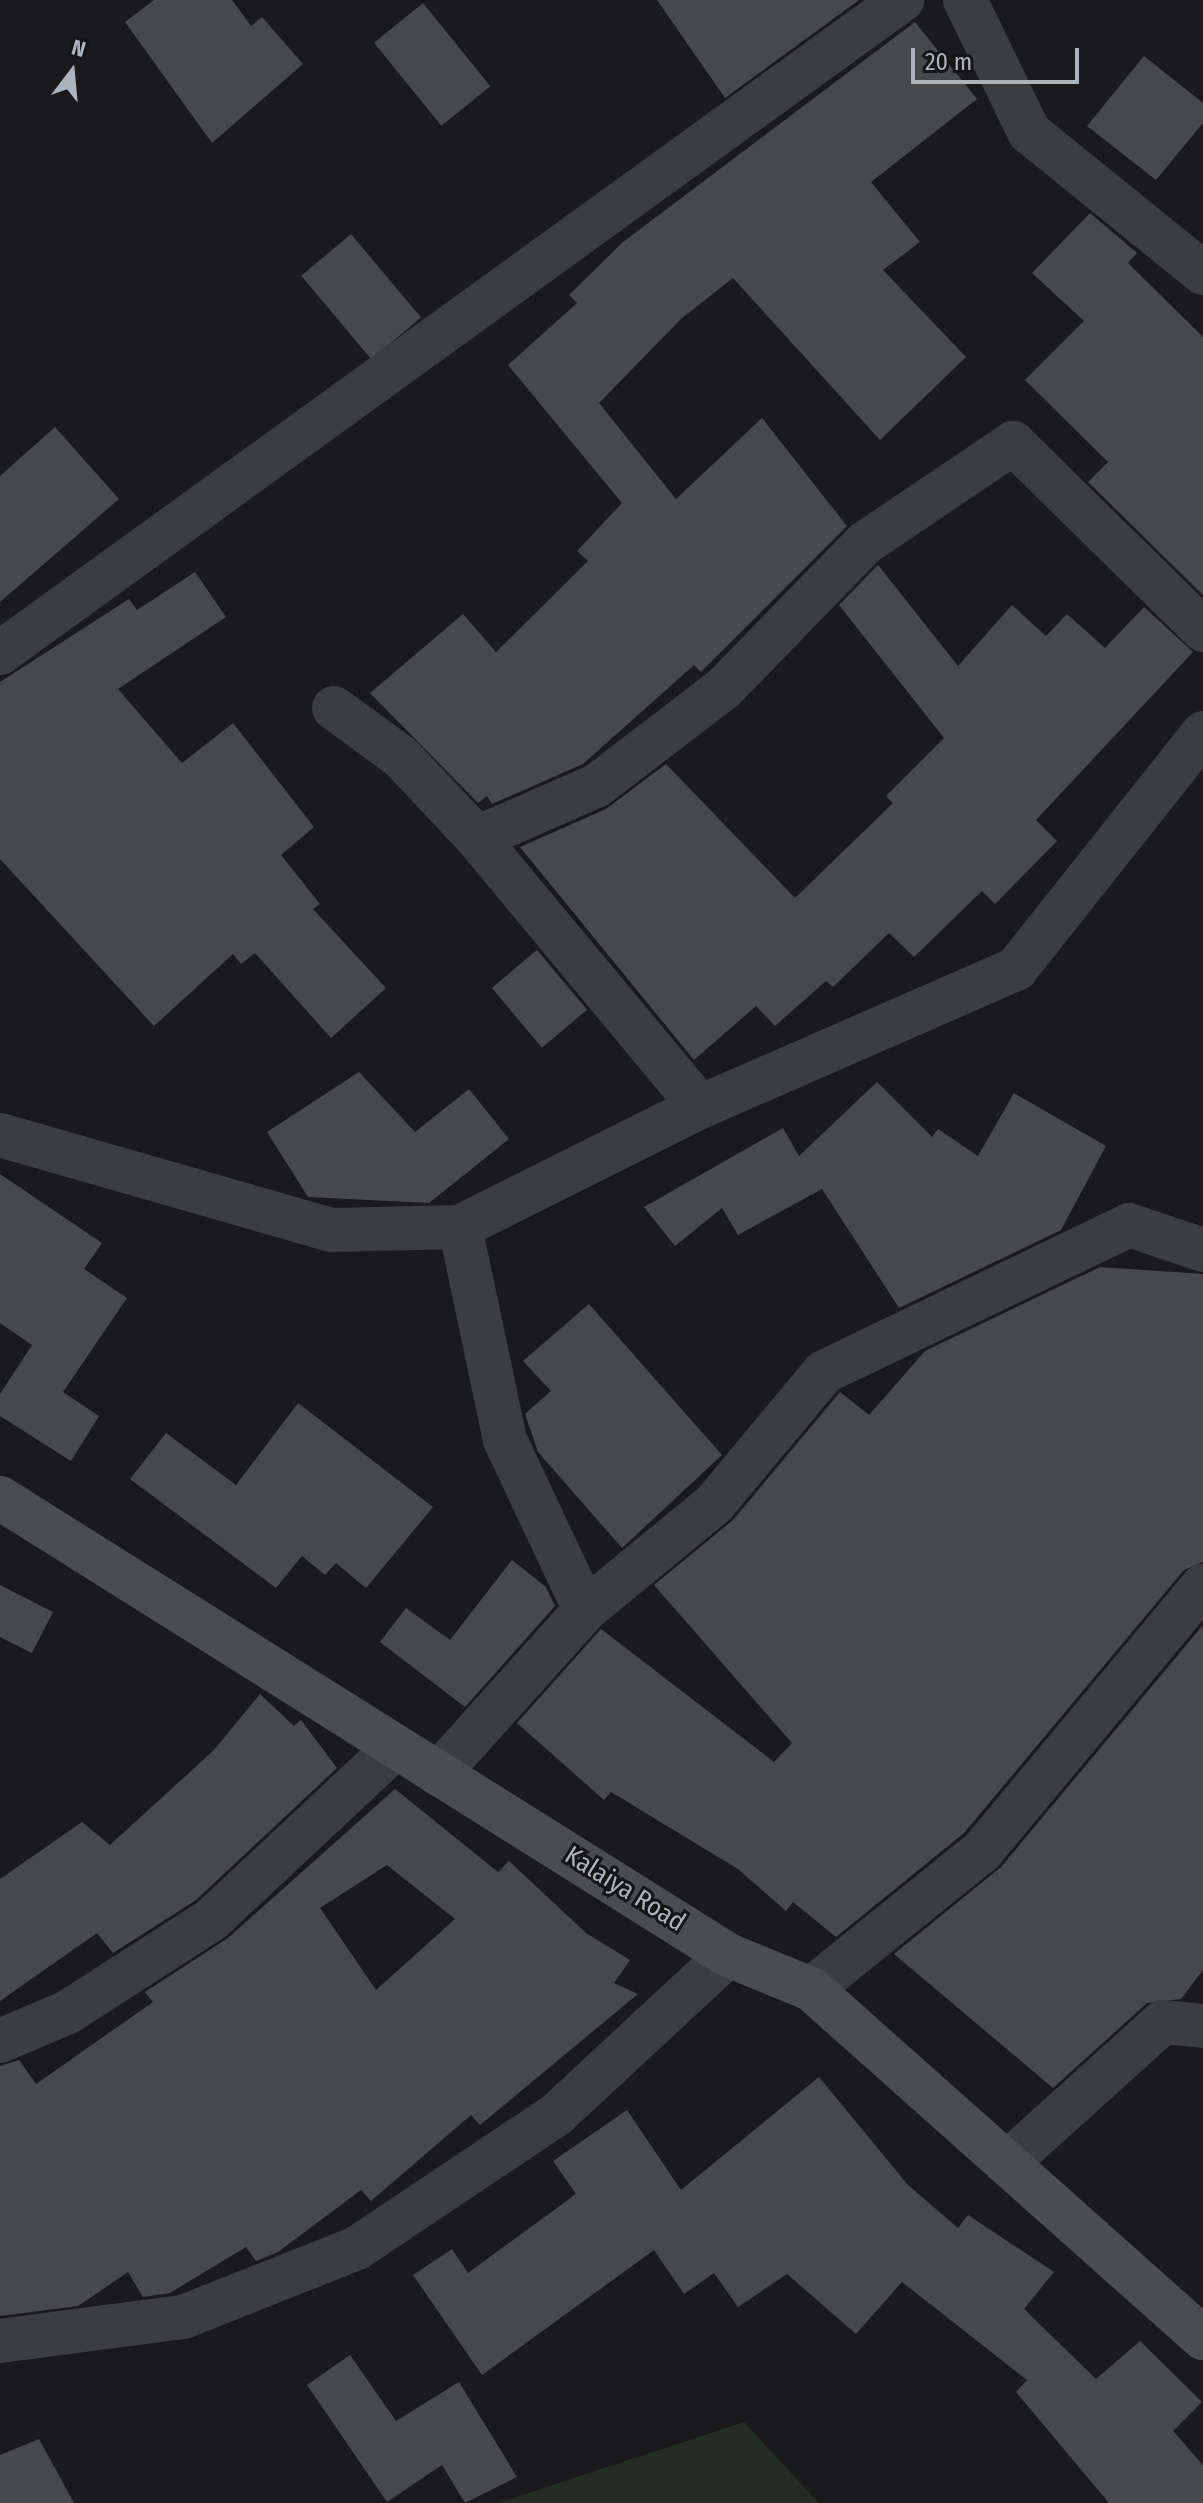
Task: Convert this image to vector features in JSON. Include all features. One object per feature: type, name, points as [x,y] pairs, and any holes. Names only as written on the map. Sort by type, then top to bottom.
[{"type":"main road","name":"Kalaiya Road","points":[[0,1498],[728,1955],[811,1989],[1203,2338]]},
{"type":"street","points":[[0,653],[902,0]]},
{"type":"street","points":[[965,0],[1029,132],[1203,273]]},
{"type":"street","points":[[477,838],[596,786],[723,689],[865,543],[1013,443],[1203,630]]},
{"type":"street","points":[[334,708],[401,757],[477,838],[700,1107]]},
{"type":"street","points":[[0,1135],[331,1230],[460,1227],[700,1107],[1016,969],[1203,733]]},
{"type":"street","points":[[438,1774],[585,1610],[714,1504],[824,1372],[1129,1225],[1203,1250]]},
{"type":"street","points":[[460,1227],[505,1440],[585,1610]]},
{"type":"street","points":[[811,1989],[982,1851],[1203,1586]]},
{"type":"street","points":[[0,2041],[68,2012],[211,1920],[395,1748]]},
{"type":"street","points":[[0,2341],[183,2317],[357,2248],[557,2114],[728,1955]]},
{"type":"street","points":[[1008,2162],[1163,2022],[1203,2026]]},
{"type":"shaded area","points":[[744,2422],[819,2503],[498,2503]]},
{"type":"building","points":[[154,0],[232,0],[251,26],[262,17],[303,64],[212,143],[125,22]]},
{"type":"building","points":[[657,0],[859,0],[725,98]]},
{"type":"building","points":[[423,3],[490,86],[441,126],[374,43]]},
{"type":"building","points":[[915,22],[977,99],[871,182],[920,242],[883,270],[966,357],[880,440],[733,278],[682,318],[599,403],[676,499],[762,418],[847,526],[701,672],[694,665],[583,764],[492,804],[487,796],[478,803],[370,693],[463,614],[496,652],[588,561],[577,551],[622,503],[508,365],[577,303],[569,295],[623,242]]},
{"type":"building","points":[[1144,56],[1203,103],[1203,123],[1156,180],[1087,126]]},
{"type":"building","points":[[1090,213],[1137,253],[1128,263],[1203,337],[1203,595],[1088,482],[1108,462],[1025,380],[1084,321],[1032,273]]},
{"type":"building","points":[[351,234],[421,317],[371,359],[301,276]]},
{"type":"building","points":[[55,427],[119,499],[0,602],[0,476]]},
{"type":"building","points":[[878,565],[958,666],[1012,605],[1046,636],[1067,614],[1105,648],[1144,607],[1193,652],[1036,820],[1057,841],[995,904],[982,891],[914,957],[889,933],[833,987],[826,981],[775,1026],[756,1006],[694,1060],[520,847],[606,809],[666,764],[795,898],[893,803],[886,796],[944,738],[839,605]]},
{"type":"building","points":[[195,572],[226,617],[118,689],[182,763],[233,723],[314,827],[281,855],[320,904],[313,909],[386,988],[331,1038],[255,953],[241,964],[233,954],[154,1026],[0,859],[0,682],[129,599],[137,610]]},
{"type":"building","points":[[537,950],[587,1010],[542,1048],[492,988]]},
{"type":"building","points":[[359,1072],[415,1132],[469,1089],[509,1139],[429,1203],[308,1197],[267,1132]]},
{"type":"building","points":[[877,1082],[932,1137],[938,1129],[978,1156],[1014,1093],[1106,1146],[1061,1230],[899,1308],[822,1189],[738,1235],[722,1208],[675,1246],[644,1207],[783,1128],[799,1156]]},
{"type":"building","points":[[0,1174],[102,1243],[84,1269],[127,1298],[63,1392],[99,1416],[71,1461],[0,1416],[0,1394],[32,1345],[0,1323]]},
{"type":"building","points":[[1100,1267],[1203,1274],[1203,1562],[1184,1570],[964,1833],[836,1937],[793,1902],[786,1911],[738,1869],[611,1792],[604,1800],[517,1723],[601,1629],[774,1762],[792,1743],[654,1585],[733,1520],[840,1392],[869,1415],[925,1351]]},
{"type":"building","points":[[589,1304],[722,1455],[622,1548],[538,1452],[525,1414],[551,1391],[523,1361]]},
{"type":"building","points":[[298,1403],[433,1507],[366,1588],[336,1563],[325,1575],[302,1556],[276,1588],[130,1479],[166,1433],[236,1485]]},
{"type":"building","points":[[512,1560],[546,1587],[555,1606],[465,1707],[380,1642],[406,1608],[450,1640]]},
{"type":"building","points":[[0,1585],[53,1612],[32,1653],[0,1637]]},
{"type":"building","points":[[1203,1625],[1203,1970],[1181,1999],[1147,2003],[1053,2088],[894,1954],[1001,1867]]},
{"type":"building","points":[[260,1694],[294,1726],[301,1720],[337,1768],[196,1900],[113,1953],[97,1933],[0,2001],[0,1879],[82,1822],[110,1845],[214,1750]]},
{"type":"building","points":[[395,1789],[498,1872],[509,1861],[586,1933],[630,1960],[614,1983],[638,1994],[480,2125],[471,2115],[371,2201],[361,2190],[278,2252],[256,2261],[246,2247],[170,2293],[143,2297],[128,2272],[78,2306],[0,2316],[0,2066],[19,2060],[36,2084],[153,2002],[145,1992],[228,1938]],"holes":[[[387,1865],[455,1919],[376,1990],[320,1908]]]},
{"type":"building","points":[[819,2077],[908,2185],[958,2228],[968,2215],[1054,2272],[1024,2309],[1096,2379],[1140,2341],[1202,2402],[1173,2431],[1203,2465],[1203,2503],[1109,2503],[1016,2392],[1027,2380],[902,2282],[856,2334],[787,2274],[738,2307],[714,2273],[684,2294],[654,2250],[482,2375],[413,2275],[452,2249],[468,2273],[576,2194],[553,2161],[627,2110],[681,2190]]},
{"type":"building","points":[[350,2355],[396,2421],[459,2382],[517,2477],[465,2503],[442,2465],[387,2502],[307,2385]]},
{"type":"building","points":[[39,2439],[74,2503],[0,2503],[0,2455]]}]
